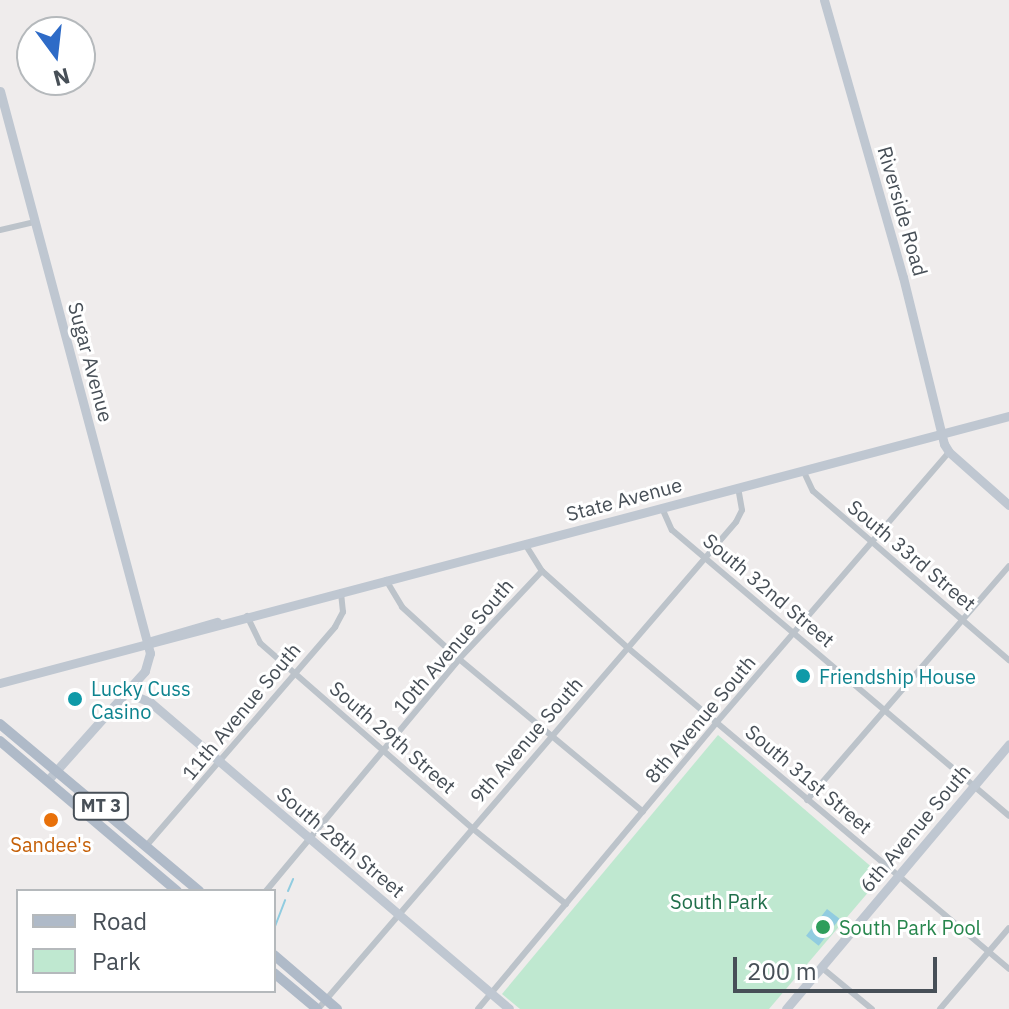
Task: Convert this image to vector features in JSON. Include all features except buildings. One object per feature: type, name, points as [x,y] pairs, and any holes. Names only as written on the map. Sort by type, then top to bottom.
[{"type":"main road","name":"Riverside Road","points":[[824,0],[911,308],[941,434],[949,452]]},
{"type":"main road","name":"Sugar Avenue","points":[[0,91],[148,643]]},
{"type":"main road","name":"State Avenue","points":[[0,683],[148,643],[192,627],[341,592],[1009,416]]},
{"type":"main road","points":[[949,452],[1009,505]]},
{"type":"main road","points":[[47,781],[139,677],[149,661],[148,643]]},
{"type":"main road","name":"South 28th Street","points":[[139,677],[150,702]]},
{"type":"main road","name":"South 28th Street","points":[[126,692],[150,702],[509,1009]]},
{"type":"main road","name":"MT 3","points":[[0,724],[197,889]]},
{"type":"main road","points":[[0,741],[175,889]]},
{"type":"main road","name":"6th Avenue South","points":[[786,1009],[1009,744]]},
{"type":"main road","points":[[276,957],[337,1009]]},
{"type":"main road","points":[[276,975],[318,1009]]},
{"type":"street","points":[[0,230],[36,222]]},
{"type":"street","name":"8th Avenue South","points":[[478,1009],[716,723],[949,452]]},
{"type":"street","name":"South 33rd Street","points":[[803,470],[813,491],[1009,660]]},
{"type":"street","name":"9th Avenue South","points":[[318,1009],[740,514],[738,487]]},
{"type":"street","name":"South 32nd Street","points":[[662,508],[672,530],[1009,816]]},
{"type":"street","name":"South 31st Street","points":[[525,544],[542,571],[628,648],[1009,969]]},
{"type":"street","points":[[807,800],[1009,566]]},
{"type":"street","name":"10th Avenue South","points":[[268,889],[459,659],[542,571]]},
{"type":"street","points":[[385,580],[402,607],[459,659],[643,812]]},
{"type":"street","name":"11th Avenue South","points":[[147,845],[341,618],[344,605],[341,592]]},
{"type":"street","name":"South 29th Street","points":[[247,616],[260,643],[472,828],[566,904]]},
{"type":"street","points":[[940,1009],[1009,928]]},
{"type":"street","points":[[821,967],[872,1009]]},
{"type":"green space","name":"South Park","points":[[718,735],[882,876],[769,1009],[520,1009],[502,994]]},
{"type":"water","name":"South Park Pool","points":[[827,909],[840,919],[819,946],[806,936]]},
{"type":"waterway","points":[[288,891],[293,879]]},
{"type":"waterway","points":[[276,924],[285,900]]},
{"type":"place","name":"Friendship House","points":[[803,676]]},
{"type":"place","name":"Lucky Cuss Casino","points":[[75,699]]},
{"type":"place","name":"Sandee's","points":[[51,820]]},
{"type":"place","name":"South Park Pool","points":[[823,927]]}]
